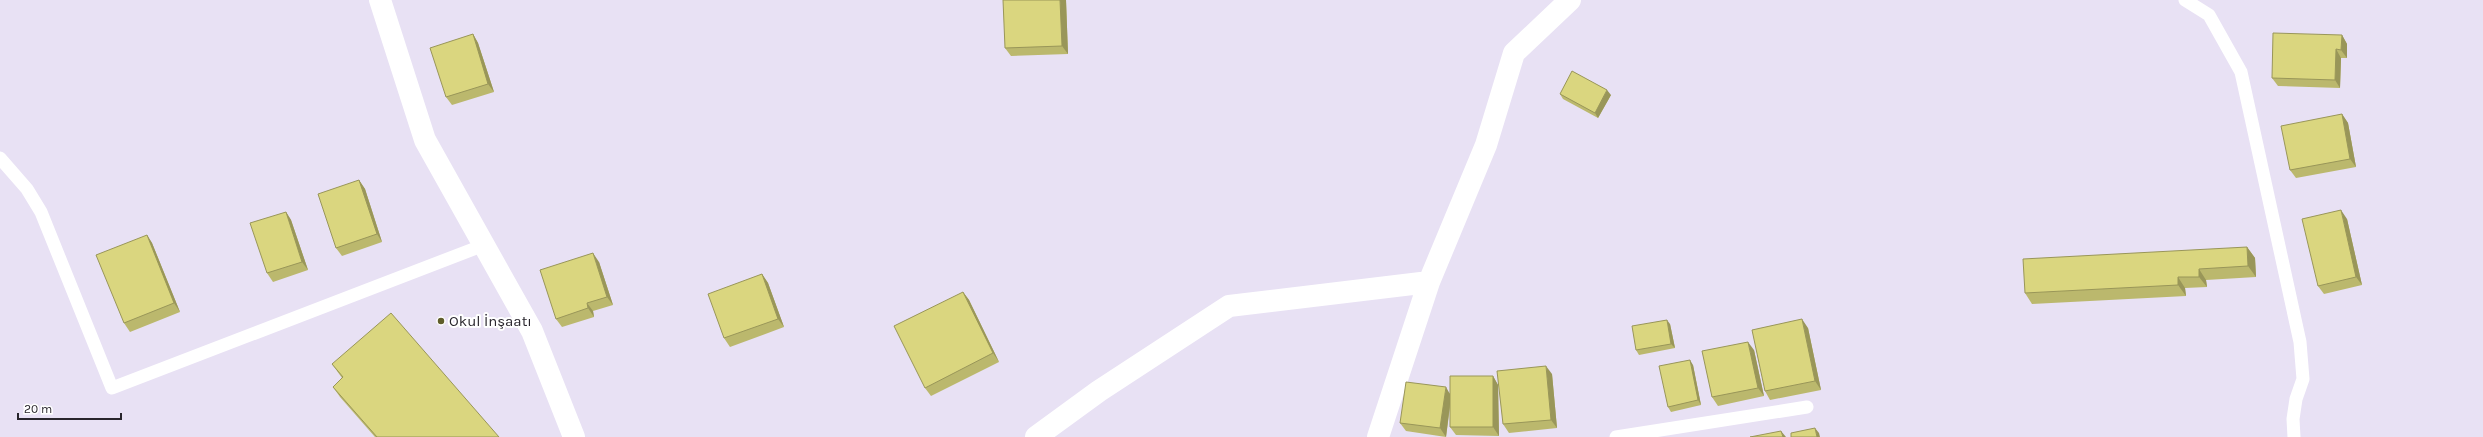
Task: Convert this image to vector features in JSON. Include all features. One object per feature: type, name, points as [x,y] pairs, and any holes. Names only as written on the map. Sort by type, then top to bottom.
[{"type":"street","points":[[380,0],[425,140],[532,332],[574,437]]},
{"type":"street","points":[[1378,437],[1429,282],[1486,145],[1514,53],[1570,0]]},
{"type":"street","points":[[1036,437],[1099,391],[1229,306],[1429,282]]},
{"type":"lane","points":[[2185,0],[2209,16],[2241,72],[2300,342],[2303,379],[2295,406],[2294,437]]},
{"type":"lane","points":[[0,158],[27,189],[41,212],[112,388],[484,245]]},
{"type":"lane","points":[[1616,437],[1807,407]]},
{"type":"building","points":[[1003,0],[1060,0],[1062,46],[1005,48]]},
{"type":"building","points":[[2273,33],[2342,35],[2341,50],[2336,49],[2335,80],[2272,78]]},
{"type":"building","points":[[473,34],[488,84],[446,97],[430,48]]},
{"type":"building","points":[[1572,71],[1607,90],[1595,113],[1560,94]]},
{"type":"building","points":[[2342,114],[2350,159],[2290,170],[2281,126]]},
{"type":"building","points":[[359,180],[377,234],[336,248],[318,194]]},
{"type":"building","points":[[2341,210],[2356,277],[2318,286],[2302,219]]},
{"type":"building","points":[[286,212],[302,262],[267,273],[250,223]]},
{"type":"building","points":[[147,235],[174,303],[124,323],[96,255]]},
{"type":"building","points":[[2247,247],[2248,266],[2199,269],[2199,277],[2178,277],[2178,285],[2025,293],[2023,259]]},
{"type":"building","points":[[593,253],[607,297],[587,303],[588,308],[556,319],[540,270]]},
{"type":"building","points":[[762,274],[778,319],[724,338],[708,294]]},
{"type":"building","points":[[963,292],[993,353],[925,388],[894,326]]},
{"type":"building","points":[[391,313],[499,437],[377,437],[333,387],[343,377],[332,364]]},
{"type":"building","points":[[1802,319],[1815,381],[1765,391],[1752,330]]},
{"type":"building","points":[[1667,320],[1671,344],[1636,350],[1632,326]]},
{"type":"building","points":[[1748,342],[1758,388],[1712,397],[1702,351]]},
{"type":"building","points":[[1690,360],[1698,400],[1668,407],[1659,366]]},
{"type":"building","points":[[1546,366],[1551,420],[1503,424],[1497,371]]},
{"type":"building","points":[[1450,376],[1493,376],[1493,427],[1450,427]]},
{"type":"building","points":[[1406,382],[1446,387],[1440,428],[1400,423]]},
{"type":"building","points":[[1815,428],[1817,437],[1791,437],[1791,433]]},
{"type":"building","points":[[1781,431],[1783,437],[1750,437]]},
{"type":"place","name":"Okul İnşaatı","points":[[441,321]]}]
